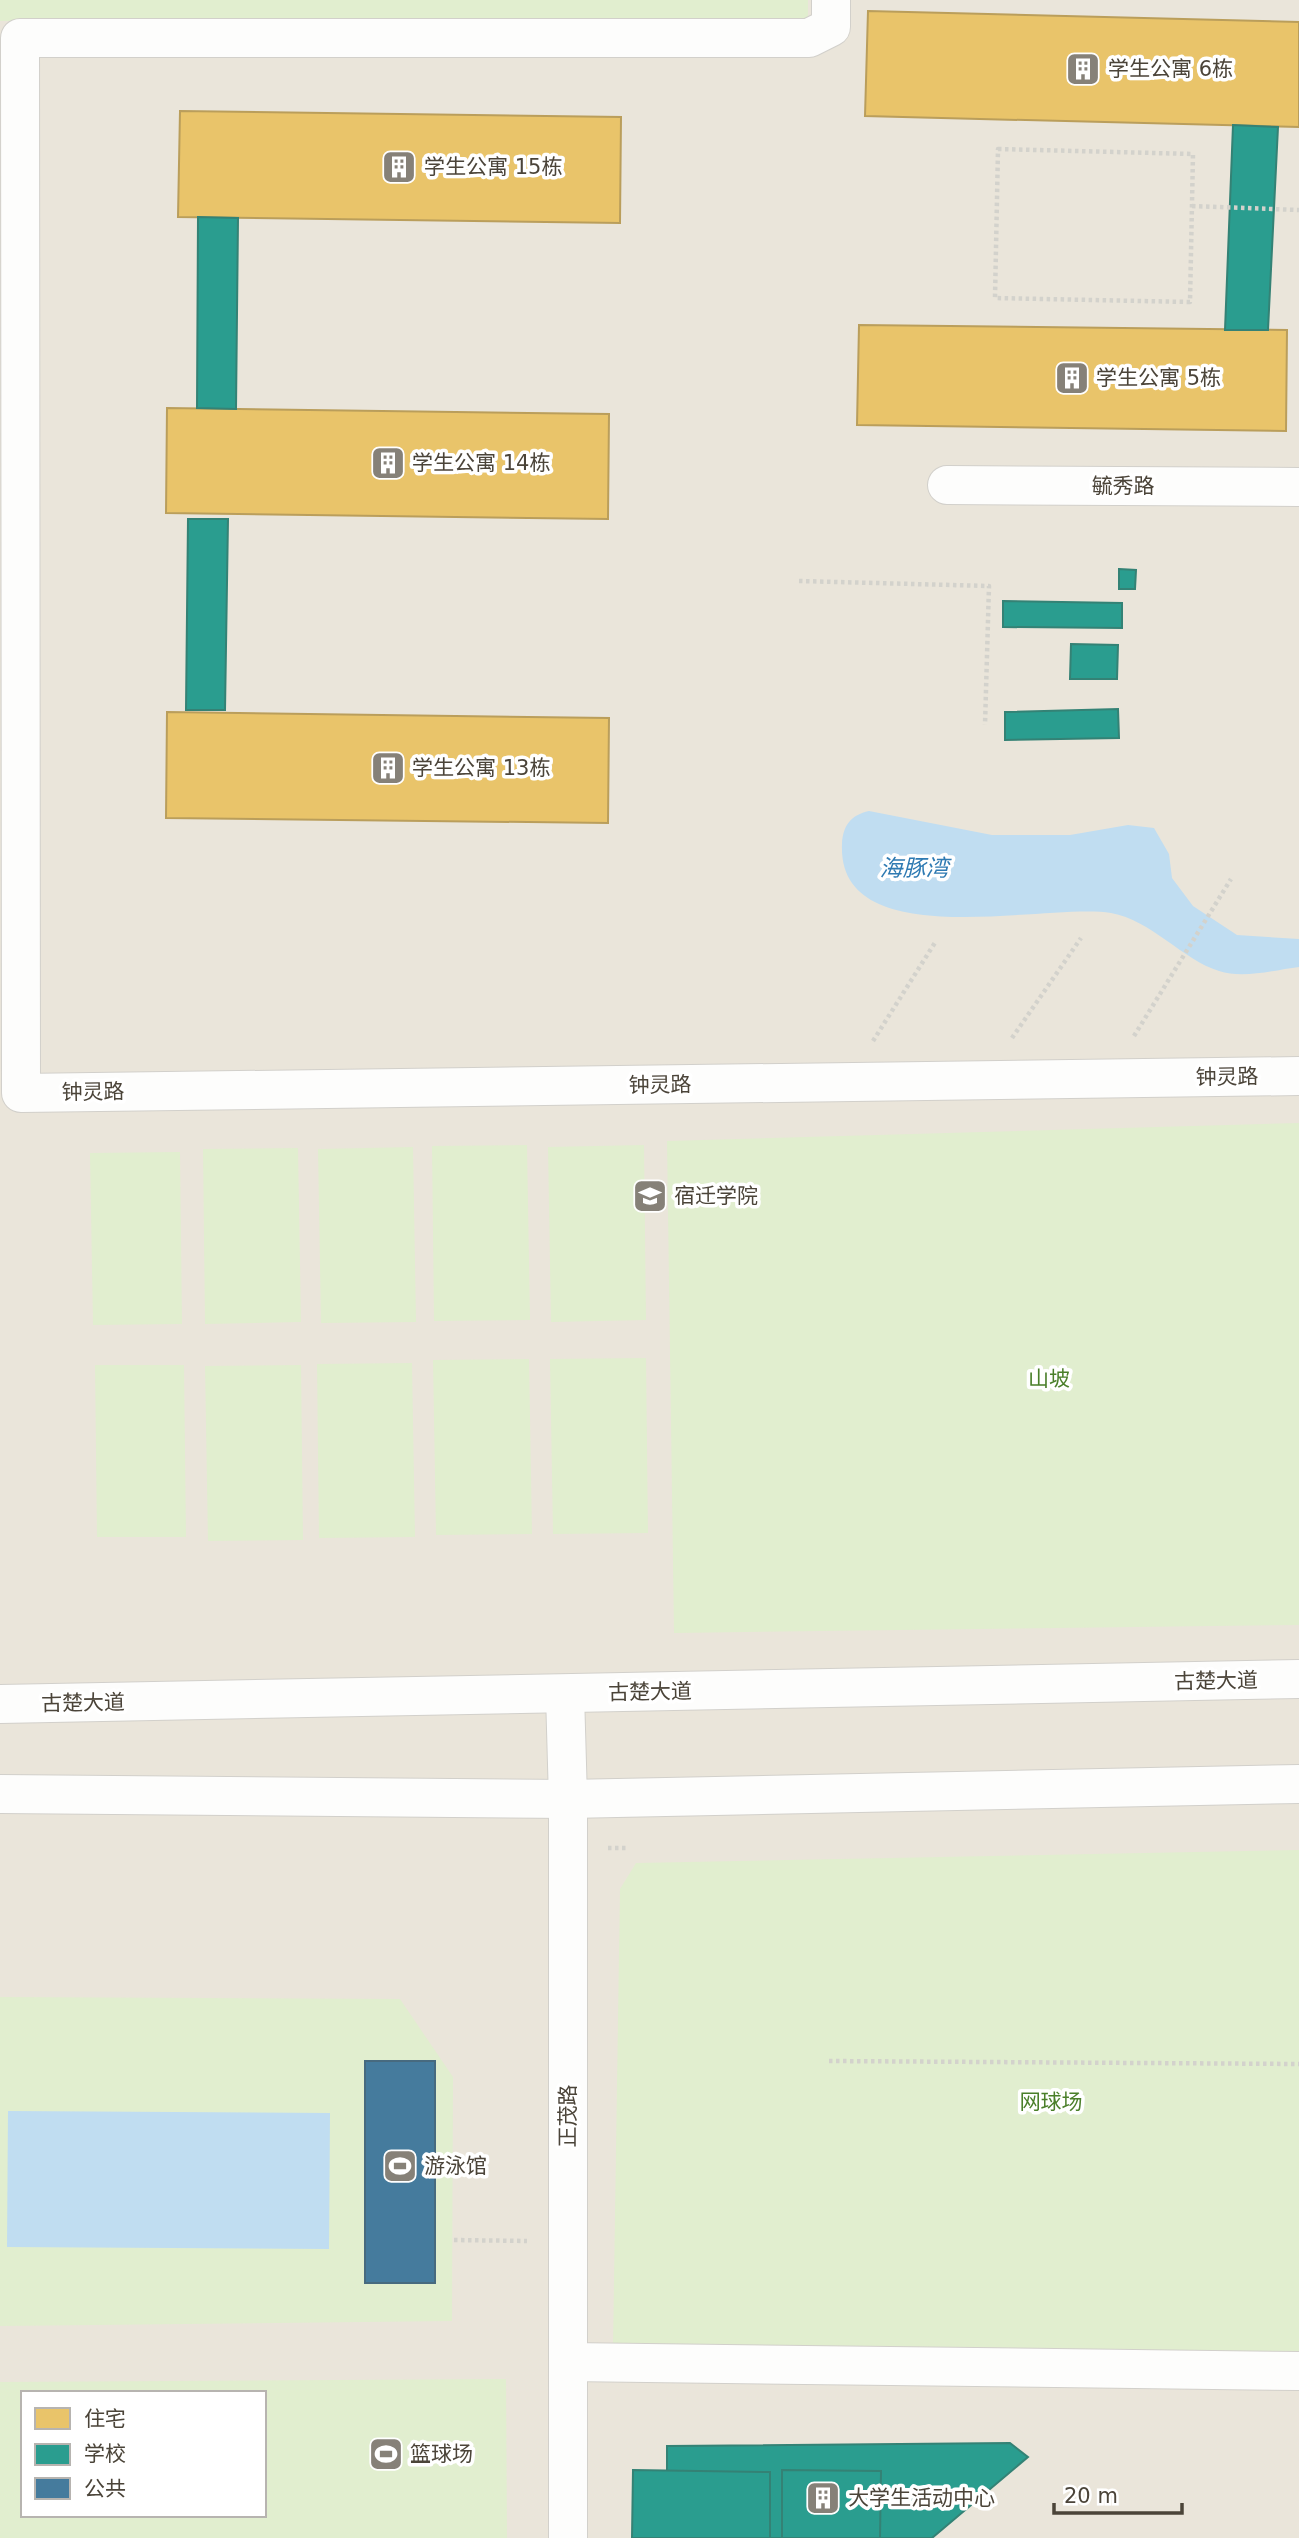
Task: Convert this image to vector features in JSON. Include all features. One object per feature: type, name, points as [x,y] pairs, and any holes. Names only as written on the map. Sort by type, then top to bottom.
[{"type":"lane","name":"钟灵路","points":[[831,0],[831,27],[809,38],[20,38],[21,1093],[1299,1076]]},
{"type":"lane","name":"毓秀路","points":[[947,485],[1299,487]]},
{"type":"lane","name":"古楚大道","points":[[0,1704],[1299,1679]]},
{"type":"lane","name":"正茂路","points":[[565,1694],[568,1799],[568,2538]]},
{"type":"lane","points":[[0,1794],[568,1799],[1299,1784]]},
{"type":"lane","points":[[568,2362],[1299,2371]]},
{"type":"path","points":[[998,149],[1193,153],[1192,206],[1190,302],[995,298],[998,149]]},
{"type":"path","points":[[1192,206],[1299,210]]},
{"type":"path","points":[[799,581],[989,586],[985,724]]},
{"type":"path","points":[[1133,1037],[1231,879]]},
{"type":"path","points":[[1012,1039],[1081,938]]},
{"type":"path","points":[[866,1052],[936,941]]},
{"type":"path","points":[[830,2061],[1299,2064]]},
{"type":"path","points":[[454,2240],[540,2242]]},
{"type":"shaded area","name":"宿迁学院","points":[[0,0],[1299,0],[1299,2538],[0,2538]]},
{"type":"green space","points":[[0,0],[808,0],[808,22],[0,21]]},
{"type":"green space","name":"山坡","points":[[1299,1123],[1299,1625],[674,1633],[667,1141]]},
{"type":"green space","points":[[527,1145],[530,1320],[434,1321],[432,1146]]},
{"type":"green space","points":[[644,1145],[646,1320],[551,1322],[548,1147]]},
{"type":"green space","points":[[413,1147],[416,1322],[321,1323],[318,1149]]},
{"type":"green space","points":[[298,1148],[301,1322],[205,1324],[203,1149]]},
{"type":"green space","points":[[180,1152],[182,1324],[93,1325],[90,1153]]},
{"type":"green space","points":[[646,1358],[648,1533],[553,1534],[550,1359]]},
{"type":"green space","points":[[529,1359],[532,1534],[436,1535],[433,1360]]},
{"type":"green space","points":[[412,1363],[415,1537],[319,1538],[317,1364]]},
{"type":"green space","points":[[95,1365],[184,1365],[186,1537],[97,1537]]},
{"type":"green space","points":[[301,1365],[303,1540],[208,1541],[205,1366]]},
{"type":"green space","name":"网球场","points":[[1299,1850],[1299,2352],[613,2346],[620,1889],[636,1863]]},
{"type":"green space","points":[[0,1997],[400,1999],[453,2077],[452,2321],[0,2326]]},
{"type":"green space","name":"篮球场","points":[[506,2379],[507,2538],[0,2538],[0,2382]]},
{"type":"water","name":"海豚湾","points":[[869,811],[992,835],[1070,835],[1128,825],[1154,828],[1169,854],[1172,878],[1193,906],[1237,935],[1299,939],[1299,967],[1249,974],[1219,971],[1206,966],[1140,923],[1111,913],[951,917],[908,913],[873,901],[849,879],[842,844],[849,822],[857,815]]},
{"type":"water","points":[[8,2111],[330,2113],[329,2249],[7,2247]]},
{"type":"building: 住宅","name":"学生公寓 6栋","points":[[868,11],[1299,22],[1299,127],[865,116]]},
{"type":"building: 住宅","name":"学生公寓 15栋","points":[[180,111],[621,117],[620,223],[178,217]]},
{"type":"building: 住宅","name":"学生公寓 5栋","points":[[859,325],[1287,330],[1286,431],[857,425]]},
{"type":"building: 住宅","name":"学生公寓 14栋","points":[[167,408],[609,414],[608,519],[166,513]]},
{"type":"building: 住宅","name":"学生公寓 13栋","points":[[167,712],[609,718],[608,823],[166,818]]},
{"type":"building: 学校","points":[[1233,125],[1278,127],[1268,330],[1225,330]]},
{"type":"building: 学校","points":[[198,217],[238,218],[236,409],[197,408]]},
{"type":"building: 学校","points":[[188,519],[228,519],[225,710],[186,710]]},
{"type":"building: 学校","points":[[1119,569],[1136,570],[1135,589],[1119,589]]},
{"type":"building: 学校","points":[[1003,601],[1122,603],[1122,628],[1003,627]]},
{"type":"building: 学校","points":[[1071,644],[1118,645],[1117,679],[1070,679]]},
{"type":"building: 学校","points":[[1118,709],[1119,738],[1005,740],[1005,712]]},
{"type":"building: 学校","name":"大学生活动中心","points":[[1010,2443],[1028,2457],[932,2538],[667,2538],[667,2446]]},
{"type":"building: 学校","points":[[633,2470],[770,2472],[770,2538],[632,2538]]},
{"type":"building: 学校","points":[[782,2470],[881,2471],[880,2538],[782,2538]]},
{"type":"building: 公共","name":"游泳馆","points":[[365,2061],[435,2061],[435,2283],[365,2283]]},
{"type":"place","name":"学生公寓 6栋","points":[[1083,69]]},
{"type":"place","name":"学生公寓 15栋","points":[[399,167]]},
{"type":"place","name":"学生公寓 5栋","points":[[1072,378]]},
{"type":"place","name":"学生公寓 14栋","points":[[388,463]]},
{"type":"place","name":"学生公寓 13栋","points":[[388,768]]},
{"type":"place","name":"宿迁学院","points":[[650,1196]]},
{"type":"place","name":"游泳馆","points":[[400,2166]]},
{"type":"place","name":"篮球场","points":[[386,2454]]},
{"type":"place","name":"大学生活动中心","points":[[823,2498]]}]
